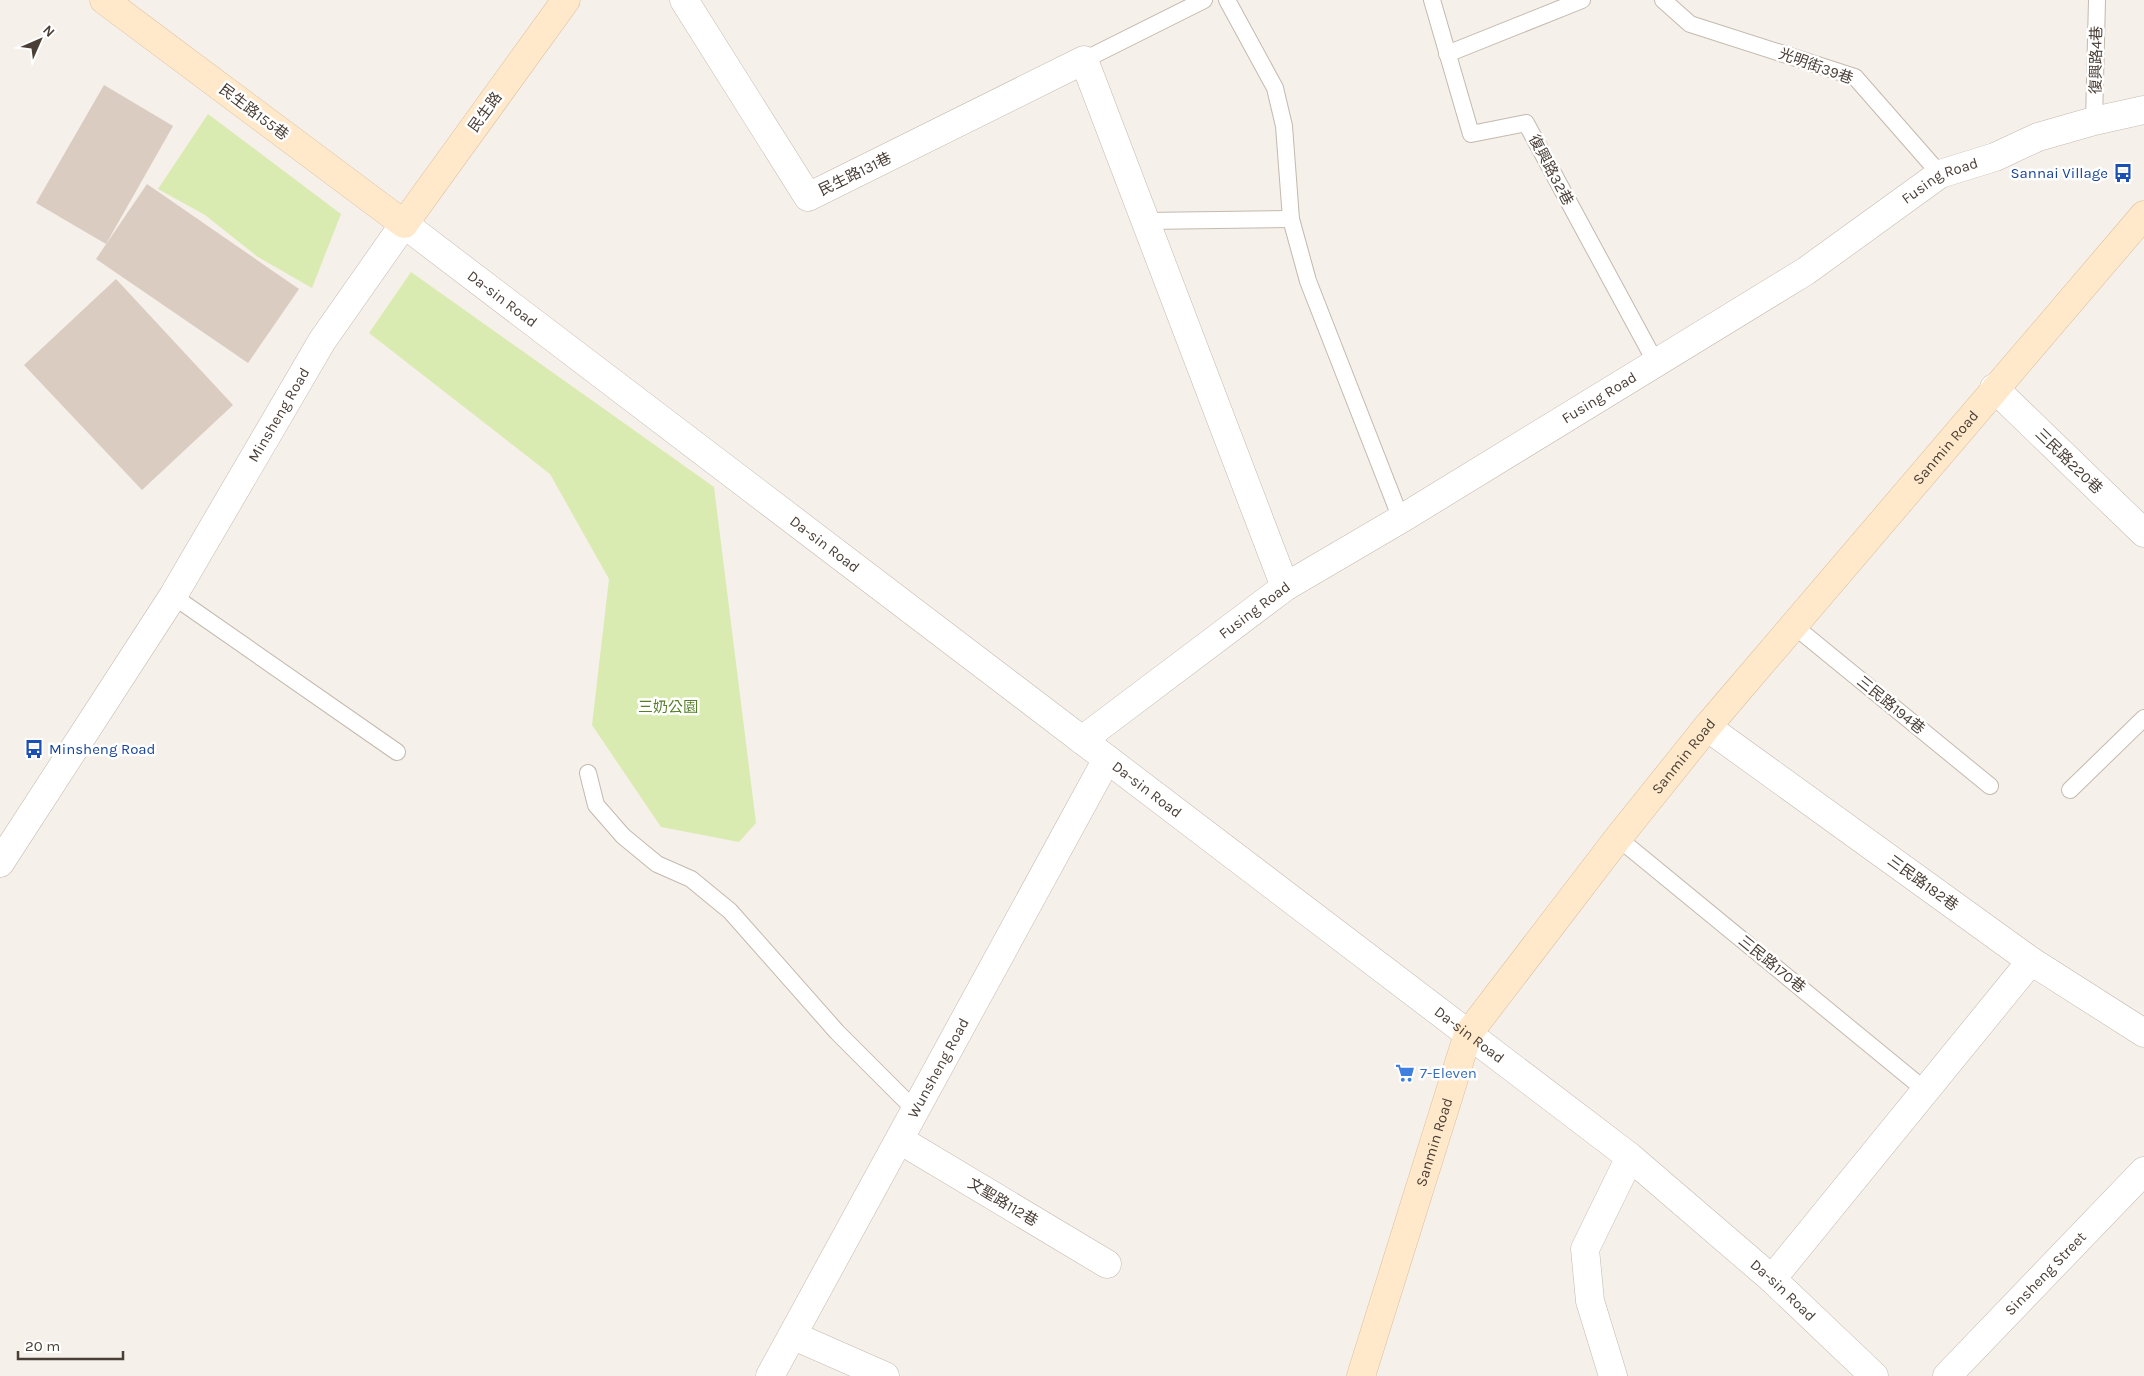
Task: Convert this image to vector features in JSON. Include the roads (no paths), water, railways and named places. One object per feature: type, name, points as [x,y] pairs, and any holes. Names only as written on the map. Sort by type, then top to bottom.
[{"type":"main road","name":"民生路155巷","points":[[104,0],[404,224]]},
{"type":"main road","name":"民生路","points":[[404,224],[566,0]]},
{"type":"main road","name":"Sanmin Road","points":[[1361,1376],[1468,1034],[1618,838],[1707,727],[1994,388],[2144,215]]},
{"type":"street","name":"民生路131巷","points":[[684,0],[808,197],[1084,60]]},
{"type":"street","points":[[1084,60],[1285,587]]},
{"type":"street","name":"Fusing Road","points":[[1082,740],[1285,587],[1402,519],[1806,271],[1940,174],[1995,157],[2038,137],[2094,121],[2144,110]]},
{"type":"street","name":"Minsheng Road","points":[[0,863],[173,596],[322,341],[404,224]]},
{"type":"street","name":"Da-sin Road","points":[[404,224],[1630,1158],[1772,1279],[1874,1376]]},
{"type":"street","name":"三民路220巷","points":[[1994,388],[2144,533]]},
{"type":"street","name":"三民路182巷","points":[[1707,727],[2031,961],[2144,1033]]},
{"type":"street","name":"Wunsheng Road","points":[[770,1376],[794,1336],[1107,759]]},
{"type":"street","points":[[1772,1279],[2031,961]]},
{"type":"street","name":"文聖路112巷","points":[[900,1140],[1107,1264]]},
{"type":"street","points":[[1613,1376],[1590,1301],[1584,1249],[1630,1158]]},
{"type":"street","name":"Sinsheng Street","points":[[1947,1376],[2144,1171]]},
{"type":"street","points":[[794,1336],[885,1376]]},
{"type":"lane","points":[[1084,60],[1204,0]]},
{"type":"lane","points":[[1227,0],[1275,88],[1284,126],[1291,218],[1308,281],[1402,519]]},
{"type":"lane","name":"復興路32巷","points":[[1432,0],[1471,134],[1526,123],[1656,363]]},
{"type":"lane","points":[[1448,54],[1582,0]]},
{"type":"lane","name":"光明街39巷","points":[[1663,0],[1690,24],[1855,77],[1940,174]]},
{"type":"lane","name":"復興路4巷","points":[[2094,121],[2097,0]]},
{"type":"lane","points":[[1145,221],[1291,218]]},
{"type":"lane","points":[[173,596],[397,752]]},
{"type":"lane","name":"三民路194巷","points":[[1793,624],[1990,786]]},
{"type":"lane","points":[[2070,790],[2144,718]]},
{"type":"lane","points":[[588,772],[596,805],[623,836],[657,864],[691,879],[730,911],[838,1032],[916,1111]]},
{"type":"lane","name":"三民路170巷","points":[[1618,838],[1925,1090]]},
{"type":"place","name":"Sannai Village","points":[[2123,173]]},
{"type":"place","name":"Minsheng Road","points":[[34,749]]},
{"type":"place","name":"7-Eleven","points":[[1405,1073]]},
{"type":"park label","name":"三奶公園","points":[[668,707]]}]
